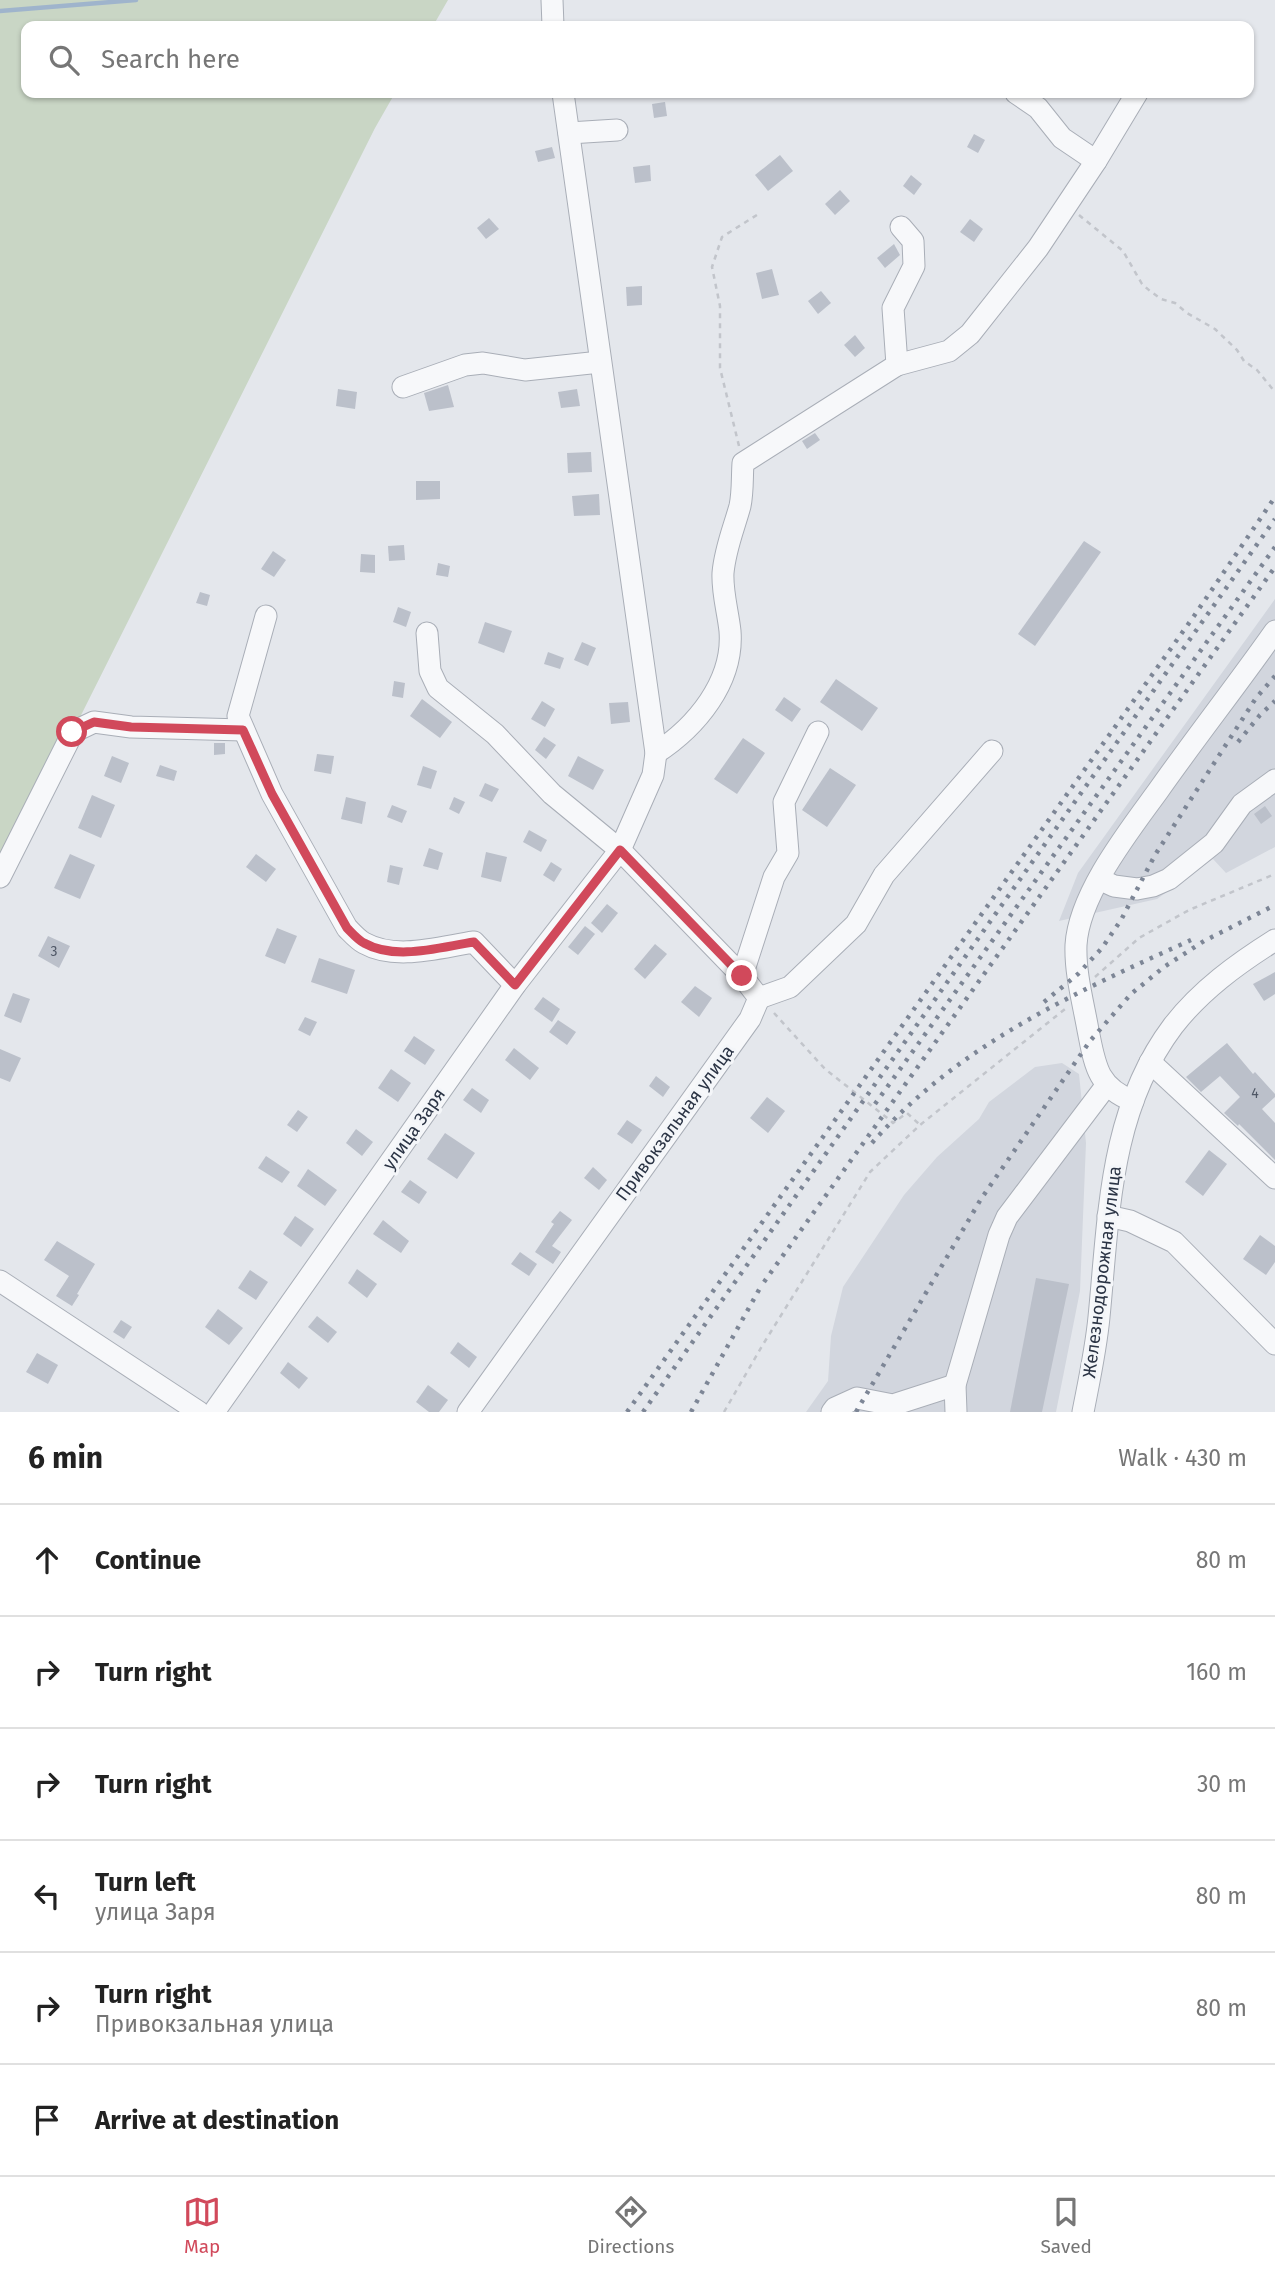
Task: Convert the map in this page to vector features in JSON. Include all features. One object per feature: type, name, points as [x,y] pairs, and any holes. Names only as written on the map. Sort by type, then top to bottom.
[{"type":"street","points":[[551,0],[553,21]]},
{"type":"street","points":[[564,98],[656,753],[680,737],[707,705],[726,672],[730,635],[723,575],[729,540],[740,504],[743,463],[897,365],[949,351],[971,334],[1038,248],[1134,98]]},
{"type":"street","points":[[1023,98],[1038,108],[1062,138],[1096,161]]},
{"type":"street","points":[[569,133],[617,130]]},
{"type":"street","points":[[897,365],[893,308],[914,266],[914,242],[901,227]]},
{"type":"street","points":[[403,387],[465,365],[483,363],[525,370],[600,362]]},
{"type":"street","points":[[266,616],[238,716],[272,794],[347,928],[362,942],[381,950],[400,951],[474,942],[515,985]]},
{"type":"street","points":[[1133,1101],[1106,1086],[1098,1070],[1081,992],[1076,944],[1084,913],[1099,879],[1118,847],[1275,631]]},
{"type":"street","points":[[427,633],[430,671],[438,688],[495,734],[552,794],[620,850],[742,976],[759,998],[790,987],[847,933],[856,923],[884,875],[992,751]]},
{"type":"street","points":[[0,877],[72,732],[94,722],[131,727],[243,730]]},
{"type":"street","points":[[742,976],[774,877],[788,853],[785,802],[818,732]]},
{"type":"street","name":"улица Заря","points":[[214,1412],[515,985],[620,850],[653,775],[656,753]]},
{"type":"street","points":[[1099,879],[1114,886],[1137,890],[1169,879],[1213,844],[1242,804],[1275,780]]},
{"type":"street","name":"Железнодорожная улица","points":[[1083,1412],[1099,1321],[1112,1178],[1133,1101],[1150,1062],[1173,1026],[1215,982],[1275,940]]},
{"type":"street","name":"Привокзальная улица","points":[[468,1412],[750,1019],[759,998]]},
{"type":"street","points":[[1150,1062],[1275,1178]]},
{"type":"street","points":[[956,1412],[955,1385],[999,1235],[1007,1217],[1106,1086]]},
{"type":"street","points":[[1108,1216],[1130,1221],[1174,1242],[1273,1337]]},
{"type":"street","points":[[0,1281],[199,1412]]},
{"type":"street","points":[[832,1412],[858,1398],[893,1405],[955,1385]]},
{"type":"path","points":[[1067,205],[1123,251],[1142,284],[1161,299],[1175,303],[1186,313],[1215,329],[1237,350],[1244,361],[1257,370],[1275,392]]},
{"type":"path","points":[[743,463],[720,369],[720,306],[712,267],[722,237],[760,213]]},
{"type":"path","points":[[724,1412],[870,1172],[920,1125],[1149,933],[1189,910],[1275,874]]},
{"type":"path","points":[[759,998],[825,1069],[893,1123],[907,1113],[920,1125]]},
{"type":"shaded area","points":[[1275,599],[1275,847],[1226,873],[1213,859],[1157,899],[1059,921],[1078,873]]},
{"type":"shaded area","points":[[1062,1063],[1079,1074],[1086,1143],[1080,1291],[1056,1412],[806,1412],[828,1381],[831,1336],[843,1287],[904,1195],[937,1157],[979,1119],[989,1102],[1035,1067]]},
{"type":"green space","points":[[0,0],[448,0],[436,21],[21,21],[21,98],[392,98],[0,877]]},
{"type":"building","points":[[665,102],[667,116],[654,118],[652,104]]},
{"type":"building","points":[[974,134],[985,140],[978,153],[967,147]]},
{"type":"building","points":[[552,147],[555,158],[538,162],[535,151]]},
{"type":"building","points":[[780,155],[793,171],[768,191],[755,175]]},
{"type":"building","points":[[650,165],[651,181],[635,183],[633,167]]},
{"type":"building","points":[[911,175],[922,184],[914,195],[903,186]]},
{"type":"building","points":[[840,190],[850,201],[835,215],[825,204]]},
{"type":"building","points":[[489,218],[499,229],[486,239],[477,228]]},
{"type":"building","points":[[970,219],[983,229],[974,242],[960,232]]},
{"type":"building","points":[[894,244],[900,255],[885,268],[877,258]]},
{"type":"building","points":[[772,269],[779,295],[762,299],[756,273]]},
{"type":"building","points":[[642,286],[642,305],[627,306],[626,287]]},
{"type":"building","points":[[821,291],[831,303],[818,314],[808,301]]},
{"type":"building","points":[[855,335],[865,348],[855,357],[844,345]]},
{"type":"building","points":[[448,385],[454,407],[429,411],[424,393]]},
{"type":"building","points":[[338,389],[357,392],[355,409],[336,406]]},
{"type":"building","points":[[577,389],[580,406],[561,408],[558,392]]},
{"type":"building","points":[[815,433],[820,440],[807,449],[802,441]]},
{"type":"building","points":[[591,452],[592,472],[568,473],[567,453]]},
{"type":"building","points":[[416,481],[440,481],[440,499],[416,500]]},
{"type":"building","points":[[599,494],[600,515],[574,516],[572,496]]},
{"type":"building","points":[[1084,541],[1101,552],[1035,646],[1018,634]]},
{"type":"building","points":[[404,545],[405,560],[389,561],[388,546]]},
{"type":"building","points":[[273,551],[286,560],[274,577],[261,569]]},
{"type":"building","points":[[361,554],[375,555],[375,573],[360,572]]},
{"type":"building","points":[[438,563],[450,566],[448,577],[436,575]]},
{"type":"building","points":[[200,592],[210,595],[207,606],[196,603]]},
{"type":"building","points":[[398,607],[411,612],[406,627],[393,622]]},
{"type":"building","points":[[485,622],[512,631],[504,653],[478,643]]},
{"type":"building","points":[[582,642],[596,648],[588,666],[574,660]]},
{"type":"building","points":[[548,652],[564,658],[560,669],[544,664]]},
{"type":"building","points":[[836,679],[878,708],[862,731],[820,702]]},
{"type":"building","points":[[394,681],[405,683],[403,698],[392,696]]},
{"type":"building","points":[[784,697],[801,709],[792,722],[775,710]]},
{"type":"building","points":[[422,699],[452,722],[440,738],[410,716]]},
{"type":"building","points":[[542,701],[555,709],[545,727],[531,719]]},
{"type":"building","points":[[628,702],[630,722],[611,724],[609,703]]},
{"type":"building","points":[[544,737],[556,745],[546,759],[535,750]]},
{"type":"building","points":[[743,738],[765,753],[737,794],[714,779]]},
{"type":"building","points":[[214,743],[225,743],[225,754],[214,755]]},
{"type":"building","points":[[317,754],[334,756],[331,774],[314,771]]},
{"type":"building","points":[[112,756],[129,763],[121,783],[104,776]]},
{"type":"building","points":[[578,756],[604,770],[593,790],[568,776]]},
{"type":"building","points":[[160,765],[177,771],[174,781],[156,776]]},
{"type":"building","points":[[423,766],[437,771],[431,789],[417,785]]},
{"type":"building","points":[[830,768],[856,785],[827,827],[802,810]]},
{"type":"building","points":[[485,783],[499,789],[492,802],[479,796]]},
{"type":"building","points":[[92,795],[115,805],[101,838],[78,828]]},
{"type":"building","points":[[346,797],[366,802],[362,824],[341,819]]},
{"type":"building","points":[[454,797],[465,802],[459,814],[449,809]]},
{"type":"building","points":[[392,805],[407,811],[402,823],[387,817]]},
{"type":"building","points":[[1265,806],[1272,816],[1261,824],[1254,814]]},
{"type":"building","points":[[529,830],[547,840],[541,852],[523,842]]},
{"type":"building","points":[[429,848],[443,853],[438,870],[423,866]]},
{"type":"building","points":[[486,852],[507,857],[501,882],[481,877]]},
{"type":"building","points":[[70,854],[95,865],[80,899],[54,888]]},
{"type":"building","points":[[256,854],[276,869],[266,882],[246,867]]},
{"type":"building","points":[[551,862],[562,869],[554,882],[543,875]]},
{"type":"building","points":[[390,865],[403,868],[399,885],[387,882]]},
{"type":"building","points":[[607,904],[618,913],[602,933],[591,923]]},
{"type":"building","points":[[585,926],[595,934],[578,955],[568,947]]},
{"type":"building","points":[[277,928],[297,936],[285,964],[265,956]]},
{"type":"building","points":[[48,936],[70,946],[59,968],[38,956]]},
{"type":"building","points":[[655,944],[667,954],[645,979],[634,969]]},
{"type":"building","points":[[319,958],[355,970],[347,994],[311,982]]},
{"type":"building","points":[[1275,972],[1275,994],[1264,1001],[1253,984]]},
{"type":"building","points":[[695,986],[712,998],[699,1017],[681,1002]]},
{"type":"building","points":[[13,993],[30,999],[21,1023],[4,1016]]},
{"type":"building","points":[[543,997],[560,1009],[552,1022],[534,1009]]},
{"type":"building","points":[[305,1017],[317,1022],[310,1036],[298,1030]]},
{"type":"building","points":[[558,1020],[576,1032],[567,1045],[549,1032]]},
{"type":"building","points":[[414,1036],[435,1050],[425,1065],[404,1051]]},
{"type":"building","points":[[1227,1043],[1253,1074],[1255,1072],[1275,1094],[1262,1109],[1275,1123],[1275,1160],[1224,1113],[1240,1097],[1220,1076],[1201,1092],[1186,1077]]},
{"type":"building","points":[[514,1048],[539,1068],[530,1080],[505,1060]]},
{"type":"building","points":[[0,1049],[21,1058],[10,1082],[0,1078]]},
{"type":"building","points":[[391,1069],[411,1083],[398,1102],[378,1088]]},
{"type":"building","points":[[656,1076],[670,1087],[663,1097],[649,1086]]},
{"type":"building","points":[[472,1088],[489,1100],[481,1113],[463,1100]]},
{"type":"building","points":[[767,1097],[785,1111],[768,1133],[750,1118]]},
{"type":"building","points":[[298,1110],[308,1117],[297,1132],[287,1125]]},
{"type":"building","points":[[627,1120],[642,1130],[632,1144],[617,1134]]},
{"type":"building","points":[[356,1129],[373,1142],[362,1156],[346,1143]]},
{"type":"building","points":[[445,1133],[475,1153],[457,1179],[427,1159]]},
{"type":"building","points":[[1209,1150],[1227,1164],[1203,1196],[1185,1182]]},
{"type":"building","points":[[266,1156],[290,1172],[282,1183],[258,1168]]},
{"type":"building","points":[[593,1167],[607,1180],[599,1190],[584,1178]]},
{"type":"building","points":[[308,1169],[337,1190],[325,1206],[297,1186]]},
{"type":"building","points":[[410,1180],[427,1192],[419,1204],[401,1192]]},
{"type":"building","points":[[560,1211],[572,1220],[552,1246],[561,1252],[553,1264],[535,1252]]},
{"type":"building","points":[[295,1216],[314,1229],[301,1247],[283,1234]]},
{"type":"building","points":[[383,1220],[409,1241],[401,1253],[373,1234]]},
{"type":"building","points":[[1260,1235],[1275,1246],[1275,1262],[1266,1275],[1243,1259]]},
{"type":"building","points":[[57,1241],[95,1264],[72,1306],[56,1296],[69,1276],[44,1260]]},
{"type":"building","points":[[520,1252],[537,1264],[529,1276],[511,1264]]},
{"type":"building","points":[[357,1269],[377,1284],[367,1298],[348,1283]]},
{"type":"building","points":[[250,1270],[268,1282],[256,1300],[238,1288]]},
{"type":"building","points":[[1036,1278],[1069,1284],[1042,1412],[1010,1412]]},
{"type":"building","points":[[218,1309],[243,1328],[229,1345],[205,1327]]},
{"type":"building","points":[[317,1316],[337,1332],[328,1343],[308,1327]]},
{"type":"building","points":[[121,1320],[132,1327],[124,1339],[113,1332]]},
{"type":"building","points":[[458,1342],[477,1357],[469,1368],[450,1353]]},
{"type":"building","points":[[37,1353],[58,1365],[48,1384],[26,1372]]},
{"type":"building","points":[[288,1362],[308,1378],[299,1389],[280,1373]]},
{"type":"building","points":[[428,1385],[448,1400],[439,1412],[429,1412],[416,1402]]},
{"type":"waterway","points":[[0,11],[136,0]]},
{"type":"railway","points":[[627,1412],[1194,616],[1275,497]]},
{"type":"railway","points":[[643,1412],[1275,519]]},
{"type":"railway","points":[[875,1104],[1275,547]]},
{"type":"railway","points":[[764,1282],[1275,567]]},
{"type":"railway","points":[[1044,1002],[1078,974],[1102,948],[1121,920],[1155,855],[1256,698],[1275,676]]},
{"type":"railway","points":[[1238,742],[1275,701]]},
{"type":"railway","points":[[856,1412],[981,1199],[1090,1041],[1131,994],[1164,967],[1204,941],[1275,905]]},
{"type":"railway","points":[[872,1143],[906,1108],[942,1077],[980,1050],[1061,1002],[1191,940]]},
{"type":"railway","points":[[691,1412],[760,1288]]},
{"type":"route","points":[[72,732],[94,722],[131,727],[243,730],[272,794],[347,928],[362,942],[381,950],[410,951],[474,942],[515,985],[620,850],[742,976]]}]
